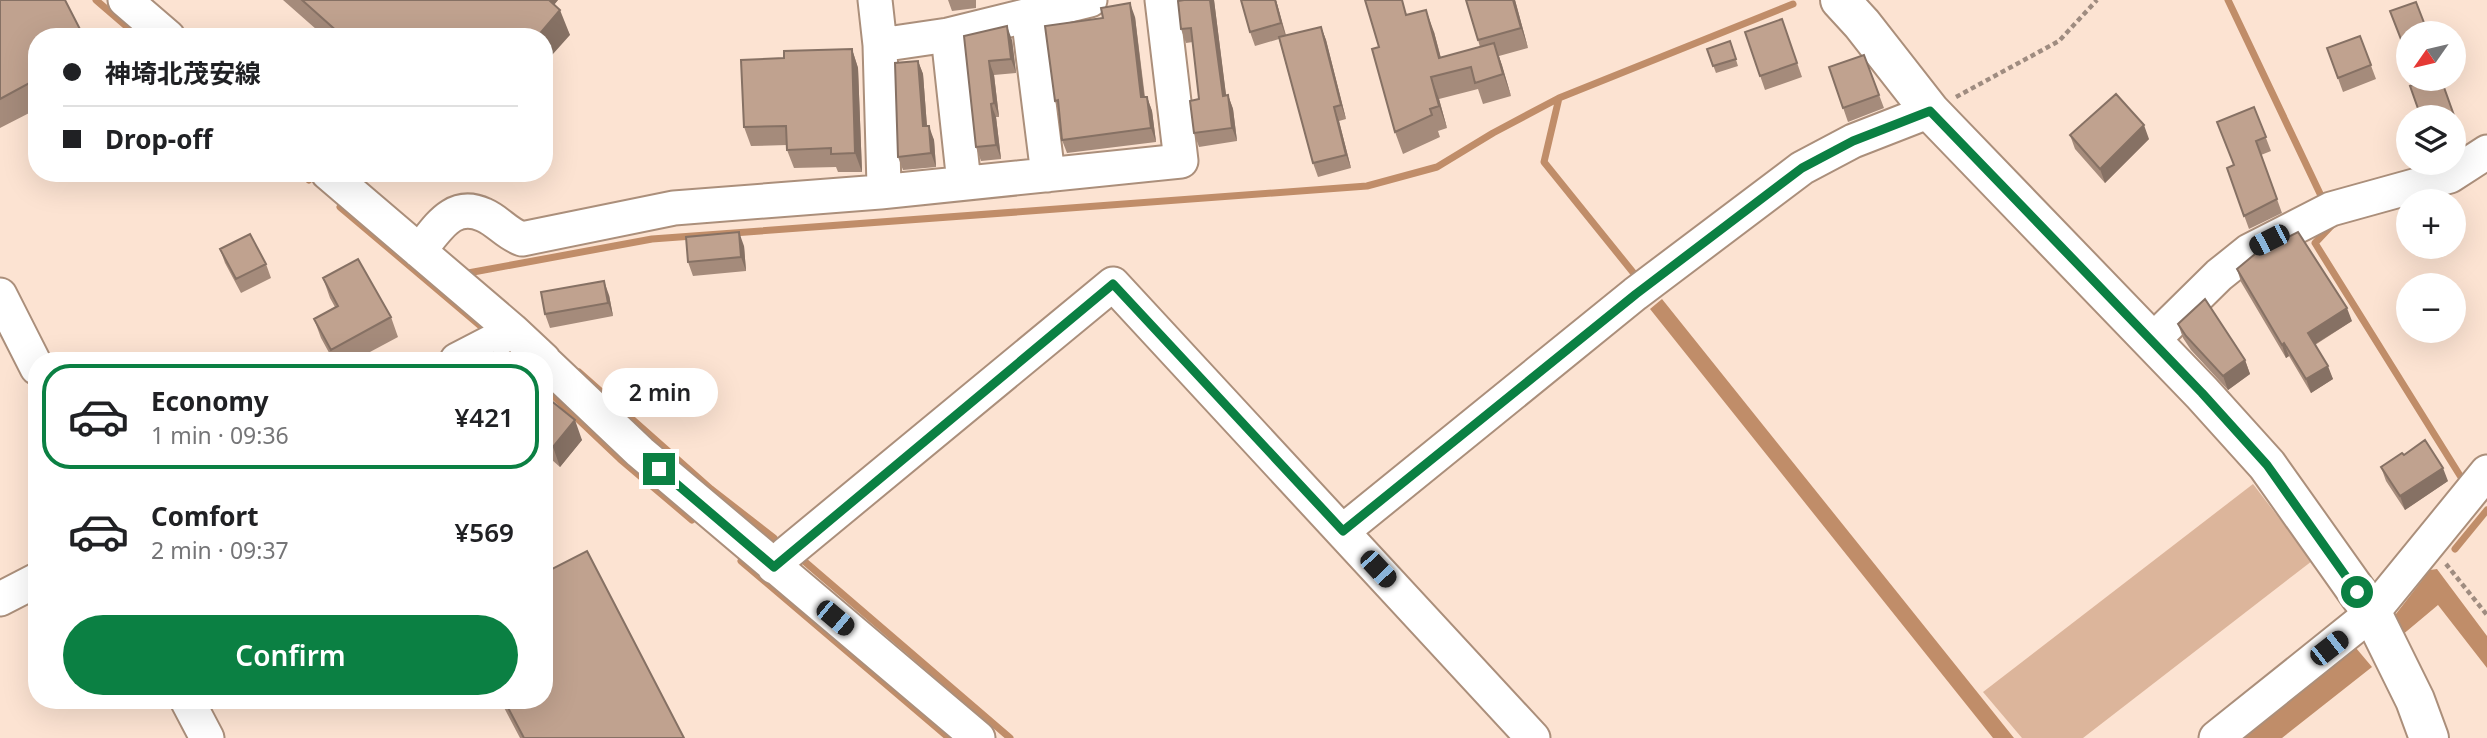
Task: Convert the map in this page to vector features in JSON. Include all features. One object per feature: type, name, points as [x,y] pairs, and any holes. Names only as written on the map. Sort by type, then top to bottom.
[{"type":"main road","points":[[1840,0],[1863,24],[1930,111],[2152,341],[2267,465],[2372,613],[2415,700],[2429,738]]},
{"type":"street","points":[[125,0],[158,28]]},
{"type":"street","points":[[876,0],[884,186],[880,192]]},
{"type":"street","points":[[880,45],[948,35],[1090,0]]},
{"type":"street","points":[[419,251],[450,214],[459,211],[484,214],[513,236],[522,239],[674,208],[880,192],[1181,161],[1162,0]]},
{"type":"street","points":[[1028,15],[1048,175]]},
{"type":"street","points":[[948,35],[964,183]]},
{"type":"street","points":[[1343,531],[1645,287],[1802,168],[1853,141],[1930,111]]},
{"type":"street","points":[[2152,341],[2219,275],[2249,251],[2332,209],[2450,176],[2487,152]]},
{"type":"street","points":[[338,182],[535,352]]},
{"type":"street","points":[[774,567],[1113,284],[1533,738]]},
{"type":"street","points":[[0,295],[29,352]]},
{"type":"street","points":[[472,352],[513,331]]},
{"type":"street","points":[[553,370],[640,452],[978,738]]},
{"type":"street","points":[[2216,738],[2372,613],[2487,472]]},
{"type":"street","points":[[0,599],[28,585]]},
{"type":"street","points":[[192,709],[207,738]]},
{"type":"path","points":[[1930,111],[2059,41],[2097,0]]},
{"type":"path","points":[[2430,542],[2487,615]]},
{"type":"shaded area","points":[[1662,299],[2014,738],[1993,738],[1650,309]]},
{"type":"shaded area","points":[[2253,484],[2312,561],[2083,738],[2022,738],[1983,692]]},
{"type":"shaded area","points":[[2437,569],[2487,636],[2487,668],[2438,605],[2401,636],[2392,619],[2430,570]]},
{"type":"shaded area","points":[[2356,648],[2372,667],[2282,738],[2243,738]]},
{"type":"building","points":[[0,0],[65,0],[79,28],[28,28],[28,84],[0,99]]},
{"type":"building","points":[[302,0],[549,0],[560,10],[545,28],[333,28]]},
{"type":"building","points":[[1210,0],[1223,96],[1228,95],[1232,128],[1194,133],[1190,101],[1199,99],[1191,28],[1181,29],[1178,1]]},
{"type":"building","points":[[1241,0],[1275,0],[1281,23],[1250,32]]},
{"type":"building","points":[[1365,0],[1402,0],[1406,15],[1426,10],[1439,58],[1494,43],[1503,74],[1475,83],[1471,67],[1431,77],[1439,106],[1430,109],[1432,115],[1395,132],[1372,49],[1379,47]]},
{"type":"building","points":[[1466,0],[1513,0],[1521,28],[1478,40]]},
{"type":"building","points":[[2416,2],[2423,21],[2396,21],[2396,26],[2390,11]]},
{"type":"building","points":[[1130,3],[1141,97],[1147,97],[1151,128],[1062,140],[1045,26],[1103,18],[1101,8]]},
{"type":"building","points":[[1782,19],[1797,63],[1760,76],[1745,32]]},
{"type":"building","points":[[1007,26],[1011,59],[989,61],[996,145],[976,147],[964,36]]},
{"type":"building","points":[[1321,27],[1341,105],[1334,107],[1346,155],[1313,163],[1279,37]]},
{"type":"building","points":[[2360,36],[2371,65],[2338,78],[2327,48]]},
{"type":"building","points":[[1730,41],[1736,59],[1713,66],[1707,49]]},
{"type":"building","points":[[852,49],[855,153],[831,154],[831,148],[787,150],[786,126],[744,127],[741,60],[784,58],[784,51]]},
{"type":"building","points":[[1864,55],[1879,95],[1843,108],[1829,67]]},
{"type":"building","points":[[918,61],[923,126],[929,126],[931,153],[898,157],[895,63]]},
{"type":"building","points":[[2412,91],[2445,91],[2450,105],[2417,105]]},
{"type":"building","points":[[2116,94],[2144,125],[2100,169],[2070,135]]},
{"type":"building","points":[[2254,107],[2266,137],[2256,141],[2277,199],[2244,216],[2227,168],[2234,165],[2217,122]]},
{"type":"building","points":[[739,232],[741,257],[688,262],[686,237]]},
{"type":"building","points":[[2298,232],[2347,308],[2308,333],[2328,366],[2306,379],[2284,343],[2282,345],[2237,269],[2255,254]]},
{"type":"building","points":[[250,234],[266,264],[236,279],[220,249]]},
{"type":"building","points":[[358,259],[391,317],[331,350],[314,319],[338,306],[323,278]]},
{"type":"building","points":[[604,281],[608,303],[545,314],[541,292]]},
{"type":"building","points":[[2205,299],[2245,360],[2223,376],[2178,324]]},
{"type":"building","points":[[553,402],[575,420],[553,447]]},
{"type":"building","points":[[2425,440],[2443,468],[2400,496],[2381,467]]},
{"type":"building","points":[[587,551],[684,738],[524,738],[509,709],[553,709],[553,568]]},
{"type":"waterway","points":[[96,0],[129,28]]},
{"type":"waterway","points":[[2228,0],[2324,202]]},
{"type":"waterway","points":[[468,273],[652,239],[1367,186],[1437,167],[1559,98],[1793,4]]},
{"type":"waterway","points":[[1559,98],[1544,162],[1640,281]]},
{"type":"waterway","points":[[340,207],[483,328]]},
{"type":"waterway","points":[[2332,225],[2315,243],[2464,482]]},
{"type":"waterway","points":[[579,372],[711,489],[774,538]]},
{"type":"waterway","points":[[553,396],[620,459],[692,520]]},
{"type":"waterway","points":[[2455,549],[2487,510]]},
{"type":"waterway","points":[[741,561],[949,738]]},
{"type":"waterway","points":[[804,561],[1010,738]]},
{"type":"route","points":[[659,469],[774,567],[786,554],[1113,284],[1343,531],[1636,294],[1802,168],[1853,141],[1930,111],[2202,393],[2267,465],[2357,592]]}]
